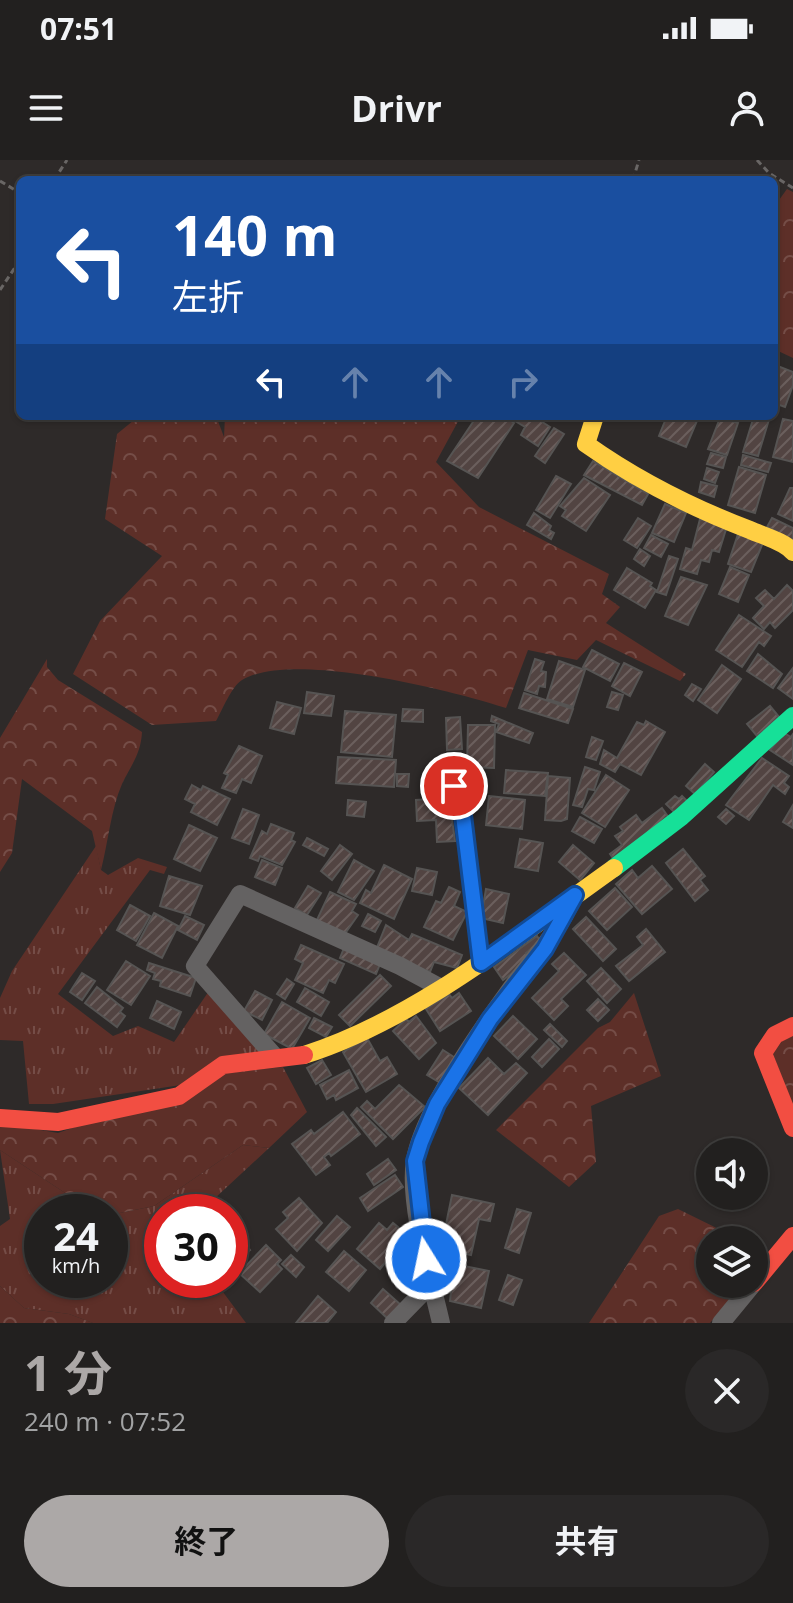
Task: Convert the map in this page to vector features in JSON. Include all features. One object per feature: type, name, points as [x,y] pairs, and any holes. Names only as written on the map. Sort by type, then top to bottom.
[{"type":"street","points":[[594,420],[586,444],[630,475],[670,497],[763,534],[791,548],[793,552]]},
{"type":"street","points":[[0,1118],[58,1122],[87,1118],[133,1104],[179,1096],[223,1065],[290,1059],[319,1050],[441,988],[481,963],[681,817],[793,716]]},
{"type":"street","points":[[445,762],[462,807],[481,963]]},
{"type":"street","points":[[276,1058],[195,966],[240,894],[400,966],[441,988]]},
{"type":"street","points":[[441,1323],[421,1235],[415,1161],[437,1104],[490,1019],[545,949],[575,895]]},
{"type":"street","points":[[793,1026],[775,1035],[763,1053],[793,1128]]},
{"type":"street","points":[[768,1267],[793,1236]]},
{"type":"street","points":[[393,1323],[432,1283]]},
{"type":"street","points":[[721,1323],[742,1298]]},
{"type":"path","points":[[757,160],[774,176]]},
{"type":"path","points":[[0,290],[16,266]]},
{"type":"green space","points":[[787,189],[793,192],[793,358],[778,351],[778,201]]},
{"type":"green space","points":[[134,420],[218,420],[224,437],[225,420],[459,420],[436,462],[479,507],[609,574],[602,594],[620,607],[606,623],[686,674],[680,681],[596,640],[577,660],[528,650],[506,708],[411,683],[333,671],[296,669],[265,672],[242,680],[216,721],[152,725],[73,674],[100,621],[162,556],[105,519],[117,434]]},
{"type":"green space","points":[[47,659],[47,667],[58,680],[142,732],[140,747],[118,794],[101,870],[92,831],[22,779],[12,853],[0,872],[0,738]]},
{"type":"green space","points":[[96,846],[101,870],[108,875],[138,858],[167,867],[164,874],[150,870],[58,994],[113,1036],[138,1026],[174,1042],[209,991],[260,1051],[181,1085],[53,1104],[29,1104],[23,1041],[0,1040],[0,998],[12,971]]},
{"type":"green space","points":[[634,993],[661,1076],[591,1106],[596,1162],[569,1187],[496,1130],[598,1028],[610,1022]]},
{"type":"green space","points":[[793,1035],[793,1106],[773,1054],[782,1041]]},
{"type":"green space","points":[[283,1067],[307,1112],[269,1148],[243,1145],[172,1194],[144,1194],[144,1208],[128,1211],[128,1194],[67,1194],[0,1150],[0,1123],[58,1133],[227,1073]]},
{"type":"green space","points":[[243,1145],[269,1148],[219,1194],[172,1194]]},
{"type":"green space","points":[[0,1150],[67,1194],[24,1194],[24,1298],[128,1298],[128,1211],[144,1208],[144,1298],[227,1298],[246,1323],[93,1323],[69,1314],[24,1308],[0,1286],[0,1226],[10,1219]]},
{"type":"green space","points":[[678,1209],[713,1226],[696,1226],[696,1298],[731,1298],[710,1323],[589,1323],[659,1216]]},
{"type":"green space","points":[[0,1286],[24,1308],[69,1314],[93,1323],[0,1323]]},
{"type":"building","points":[[778,366],[793,372],[793,385],[785,407],[778,404]]},
{"type":"building","points":[[783,419],[793,421],[793,462],[773,457]]},
{"type":"building","points":[[474,420],[510,420],[514,423],[478,478],[447,461]]},
{"type":"building","points":[[539,420],[550,427],[538,446],[521,435],[525,427],[515,421]]},
{"type":"building","points":[[665,420],[697,420],[686,447],[659,436]]},
{"type":"building","points":[[719,420],[738,423],[727,455],[708,449]]},
{"type":"building","points":[[753,420],[769,420],[758,456],[743,452]]},
{"type":"building","points":[[554,428],[564,434],[545,463],[535,456]]},
{"type":"building","points":[[711,453],[726,457],[723,468],[707,464]]},
{"type":"building","points":[[743,455],[771,463],[768,472],[741,465]]},
{"type":"building","points":[[593,461],[648,494],[642,505],[584,475]]},
{"type":"building","points":[[739,467],[766,475],[755,513],[728,505]]},
{"type":"building","points":[[707,468],[719,472],[715,483],[704,479]]},
{"type":"building","points":[[556,476],[571,484],[550,518],[536,510]]},
{"type":"building","points":[[584,478],[610,495],[586,531],[562,516],[566,510],[560,506]]},
{"type":"building","points":[[701,482],[717,486],[714,497],[699,492]]},
{"type":"building","points":[[790,488],[793,488],[793,521],[778,514]]},
{"type":"building","points":[[665,504],[686,513],[674,542],[652,533]]},
{"type":"building","points":[[534,513],[551,526],[549,530],[554,533],[551,539],[527,525]]},
{"type":"building","points":[[638,518],[651,526],[637,548],[624,540]]},
{"type":"building","points":[[772,518],[793,528],[793,540],[767,527]]},
{"type":"building","points":[[700,519],[727,526],[719,552],[712,550],[709,562],[701,560],[697,574],[680,569],[686,548],[692,550]]},
{"type":"building","points":[[739,531],[764,540],[751,572],[728,564]]},
{"type":"building","points":[[651,535],[668,544],[661,557],[644,548]]},
{"type":"building","points":[[640,549],[650,556],[644,566],[634,559]]},
{"type":"building","points":[[669,556],[678,559],[666,595],[657,592]]},
{"type":"building","points":[[730,567],[749,575],[738,602],[719,594]]},
{"type":"building","points":[[627,568],[652,583],[650,586],[656,590],[645,608],[614,590]]},
{"type":"building","points":[[681,577],[707,585],[688,625],[665,616]]},
{"type":"building","points":[[787,585],[793,591],[793,610],[775,628],[770,622],[764,629],[753,618],[764,606],[756,598],[765,590],[774,599]]},
{"type":"building","points":[[739,615],[771,636],[764,646],[759,642],[742,667],[716,650]]},
{"type":"building","points":[[592,650],[619,664],[610,681],[583,667]]},
{"type":"building","points":[[758,654],[782,674],[773,688],[747,671]]},
{"type":"building","points":[[535,659],[544,662],[541,671],[546,672],[545,687],[539,686],[537,694],[525,690]]},
{"type":"building","points":[[559,661],[585,670],[573,707],[547,699]]},
{"type":"building","points":[[624,663],[642,672],[630,696],[612,686]]},
{"type":"building","points":[[722,665],[741,679],[717,713],[698,700]]},
{"type":"building","points":[[793,668],[793,699],[778,688]]},
{"type":"building","points":[[692,684],[701,689],[693,701],[685,695]]},
{"type":"building","points":[[307,692],[334,696],[331,716],[304,713]]},
{"type":"building","points":[[612,692],[623,695],[618,710],[607,707]]},
{"type":"building","points":[[524,693],[573,709],[568,723],[519,708]]},
{"type":"building","points":[[277,702],[301,708],[294,734],[270,728]]},
{"type":"building","points":[[770,706],[779,717],[757,736],[747,724]]},
{"type":"building","points":[[403,709],[423,710],[423,722],[402,721]]},
{"type":"building","points":[[345,711],[396,715],[392,757],[341,752]]},
{"type":"building","points":[[492,716],[533,733],[529,743],[496,732],[499,724],[491,721]]},
{"type":"building","points":[[460,717],[462,749],[447,750],[446,718]]},
{"type":"building","points":[[646,721],[665,732],[641,775],[620,764],[615,772],[600,764],[604,750],[617,758],[637,722],[644,725]]},
{"type":"building","points":[[468,725],[495,725],[494,768],[467,767]]},
{"type":"building","points":[[784,733],[791,737],[793,734],[793,765],[770,750]]},
{"type":"building","points":[[592,737],[603,741],[596,760],[586,757]]},
{"type":"building","points":[[239,746],[262,756],[251,783],[242,779],[236,793],[222,788],[228,775],[224,773]]},
{"type":"building","points":[[338,757],[396,760],[394,787],[336,783]]},
{"type":"building","points":[[762,758],[789,776],[784,783],[789,787],[785,794],[773,785],[749,820],[726,805]]},
{"type":"building","points":[[705,764],[714,772],[695,794],[686,786]]},
{"type":"building","points":[[585,767],[600,772],[594,790],[588,789],[582,807],[573,805]]},
{"type":"building","points":[[506,770],[548,773],[545,796],[504,793]]},
{"type":"building","points":[[397,774],[409,774],[408,787],[397,786]]},
{"type":"building","points":[[606,775],[629,790],[605,827],[582,813]]},
{"type":"building","points":[[548,776],[570,778],[567,819],[545,820]]},
{"type":"building","points":[[192,785],[201,790],[203,786],[230,799],[217,825],[191,812],[195,804],[185,799]]},
{"type":"building","points":[[489,796],[525,800],[522,829],[486,825]]},
{"type":"building","points":[[675,796],[679,799],[682,796],[688,802],[675,813],[666,804]]},
{"type":"building","points":[[449,798],[455,841],[437,842],[436,820],[417,821],[416,800]]},
{"type":"building","points":[[348,800],[366,802],[364,817],[347,815]]},
{"type":"building","points":[[793,805],[793,828],[783,822]]},
{"type":"building","points":[[662,808],[669,818],[613,858],[610,854],[622,845],[615,836],[623,831],[620,827],[636,815],[642,823]]},
{"type":"building","points":[[243,809],[259,815],[249,844],[232,838]]},
{"type":"building","points":[[726,809],[734,816],[726,824],[718,817]]},
{"type":"building","points":[[580,817],[602,829],[594,843],[572,831]]},
{"type":"building","points":[[271,824],[294,833],[291,840],[295,842],[282,865],[260,856],[258,861],[250,858],[262,831],[267,834]]},
{"type":"building","points":[[189,825],[217,838],[200,871],[174,859]]},
{"type":"building","points":[[307,838],[328,849],[324,856],[303,845]]},
{"type":"building","points":[[520,839],[543,843],[538,871],[515,867]]},
{"type":"building","points":[[340,845],[352,854],[332,880],[321,871]]},
{"type":"building","points":[[573,845],[594,863],[580,880],[559,862]]},
{"type":"building","points":[[683,849],[705,876],[700,880],[708,890],[695,901],[666,863]]},
{"type":"building","points":[[262,860],[282,868],[275,885],[255,877]]},
{"type":"building","points":[[354,860],[374,871],[354,900],[338,892]]},
{"type":"building","points":[[384,865],[412,879],[394,919],[360,903],[366,890],[371,893]]},
{"type":"building","points":[[652,866],[672,889],[642,914],[616,884],[632,870],[638,878]]},
{"type":"building","points":[[417,868],[437,872],[432,895],[412,891]]},
{"type":"building","points":[[169,876],[202,886],[190,915],[160,906]]},
{"type":"building","points":[[308,886],[321,893],[307,915],[295,908]]},
{"type":"building","points":[[449,887],[460,892],[454,906],[467,912],[453,940],[424,927],[436,901],[441,903]]},
{"type":"building","points":[[615,888],[632,907],[607,930],[589,911]]},
{"type":"building","points":[[486,889],[509,894],[503,923],[481,918]]},
{"type":"building","points":[[330,892],[356,904],[352,911],[358,915],[344,935],[316,922]]},
{"type":"building","points":[[130,905],[150,916],[136,941],[117,930]]},
{"type":"building","points":[[154,913],[178,926],[162,958],[137,945]]},
{"type":"building","points":[[368,914],[381,921],[375,932],[362,926]]},
{"type":"building","points":[[185,916],[204,925],[197,940],[178,930]]},
{"type":"building","points":[[586,917],[616,949],[603,961],[573,929]]},
{"type":"building","points":[[386,925],[409,940],[412,934],[462,955],[457,968],[434,962],[430,972],[376,950]]},
{"type":"building","points":[[646,929],[665,952],[629,981],[616,966],[643,945],[637,937]]},
{"type":"building","points":[[537,936],[541,942],[526,953],[528,957],[522,966],[503,980],[494,967]]},
{"type":"building","points":[[301,945],[344,964],[335,983],[329,980],[323,993],[295,980],[303,963],[295,959]]},
{"type":"building","points":[[344,948],[380,964],[376,974],[340,958]]},
{"type":"building","points":[[564,953],[586,975],[561,999],[568,1006],[554,1020],[532,998],[559,971],[552,964]]},
{"type":"building","points":[[126,961],[150,976],[131,1005],[107,990]]},
{"type":"building","points":[[149,963],[196,978],[190,996],[160,986],[161,981],[153,979],[155,973],[147,970]]},
{"type":"building","points":[[601,968],[621,989],[607,1003],[587,981]]},
{"type":"building","points":[[82,973],[95,981],[82,1000],[70,992]]},
{"type":"building","points":[[380,975],[391,986],[350,1026],[339,1015]]},
{"type":"building","points":[[287,979],[294,984],[285,999],[277,994]]},
{"type":"building","points":[[97,987],[123,1008],[120,1012],[125,1016],[117,1027],[85,1003]]},
{"type":"building","points":[[305,988],[329,1002],[321,1016],[297,1002]]},
{"type":"building","points":[[255,991],[272,1000],[262,1020],[244,1011]]},
{"type":"building","points":[[459,993],[471,1011],[440,1031],[426,1009],[449,994],[452,998]]},
{"type":"building","points":[[598,999],[609,1010],[598,1021],[587,1010]]},
{"type":"building","points":[[157,1001],[181,1012],[174,1029],[150,1018]]},
{"type":"building","points":[[282,1002],[310,1018],[292,1049],[264,1034]]},
{"type":"building","points":[[416,1016],[436,1043],[419,1059],[393,1031],[406,1019],[409,1022]]},
{"type":"building","points":[[513,1016],[537,1039],[518,1059],[494,1036]]},
{"type":"building","points":[[314,1018],[332,1027],[326,1037],[309,1028]]},
{"type":"building","points":[[550,1024],[567,1041],[562,1047],[544,1030]]},
{"type":"building","points":[[367,1038],[380,1061],[387,1057],[397,1074],[366,1092],[343,1052]]},
{"type":"building","points":[[549,1039],[559,1049],[542,1067],[532,1057]]},
{"type":"building","points":[[443,1050],[457,1059],[442,1084],[427,1075]]},
{"type":"building","points":[[488,1058],[504,1074],[516,1063],[527,1073],[488,1115],[459,1088]]},
{"type":"building","points":[[322,1060],[331,1075],[316,1084],[307,1068]]},
{"type":"building","points":[[349,1070],[358,1088],[336,1100],[334,1095],[327,1099],[320,1085]]},
{"type":"building","points":[[399,1085],[425,1107],[393,1139],[361,1107],[367,1101],[375,1109]]},
{"type":"building","points":[[357,1108],[386,1137],[376,1146],[351,1115]]},
{"type":"building","points":[[343,1112],[360,1134],[331,1156],[329,1153],[324,1157],[330,1165],[316,1175],[292,1144],[311,1130],[314,1134]]},
{"type":"building","points":[[388,1159],[396,1170],[374,1185],[367,1174]]},
{"type":"building","points":[[395,1175],[403,1187],[368,1211],[360,1198]]},
{"type":"building","points":[[452,1195],[494,1204],[490,1221],[479,1219],[471,1255],[441,1249]]},
{"type":"building","points":[[299,1198],[322,1223],[297,1251],[276,1229],[288,1218],[283,1212]]},
{"type":"building","points":[[517,1209],[531,1213],[519,1253],[505,1248]]},
{"type":"building","points":[[337,1216],[350,1227],[328,1251],[316,1240]]},
{"type":"building","points":[[379,1223],[387,1230],[393,1223],[404,1232],[400,1237],[405,1242],[393,1261],[389,1258],[380,1269],[357,1249]]},
{"type":"building","points":[[266,1245],[281,1260],[277,1264],[282,1269],[260,1292],[248,1281],[248,1264]]},
{"type":"building","points":[[344,1251],[366,1270],[349,1291],[326,1272]]},
{"type":"building","points":[[291,1255],[304,1267],[296,1277],[282,1264]]},
{"type":"building","points":[[454,1264],[489,1271],[481,1308],[450,1301]]},
{"type":"building","points":[[408,1267],[421,1280],[408,1293],[395,1280]]},
{"type":"building","points":[[508,1275],[522,1280],[513,1305],[499,1300]]},
{"type":"building","points":[[383,1289],[401,1305],[388,1319],[371,1303]]},
{"type":"building","points":[[318,1296],[336,1312],[327,1323],[296,1323]]},
{"type":"traffic: fast","points":[[614,868],[681,817],[793,716]]},
{"type":"traffic: slow","points":[[594,420],[586,444],[625,470],[706,512],[779,542],[793,552]]},
{"type":"traffic: slow","points":[[304,1055],[385,1021],[465,974],[614,868]]},
{"type":"traffic: jam","points":[[793,1026],[775,1035],[763,1053],[793,1128]]},
{"type":"traffic: jam","points":[[0,1118],[58,1122],[179,1096],[223,1065],[304,1055]]},
{"type":"traffic: jam","points":[[768,1266],[793,1236]]},
{"type":"route","points":[[426,1259],[415,1161],[421,1142],[437,1104],[508,992],[545,949],[564,920],[575,895],[481,963],[468,877],[462,807],[454,786]]}]
